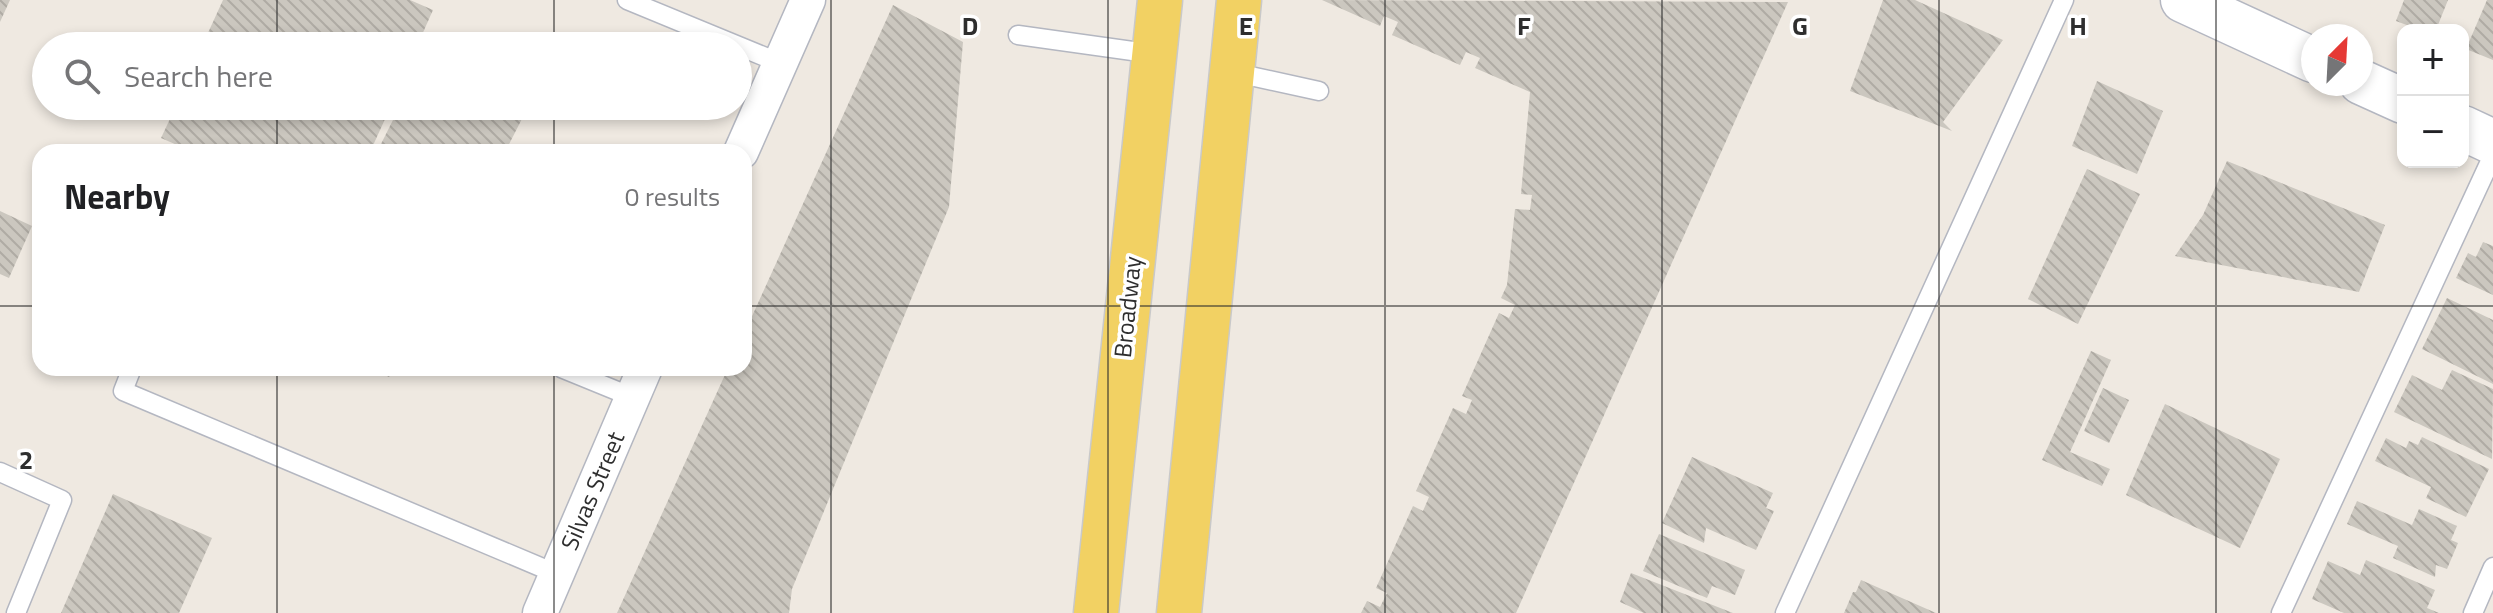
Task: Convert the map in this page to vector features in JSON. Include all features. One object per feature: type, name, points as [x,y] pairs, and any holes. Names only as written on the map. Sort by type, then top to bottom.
[{"type":"main road","name":"Broadway","points":[[1096,613],[1160,0]]},
{"type":"main road","points":[[1179,613],[1239,0]]},
{"type":"street","points":[[745,144],[808,0]]},
{"type":"street","points":[[2183,0],[2237,18],[2301,53]]},
{"type":"street","points":[[2373,87],[2397,98]]},
{"type":"street","points":[[2469,131],[2493,142]]},
{"type":"street","name":"Silvas Street","points":[[540,613],[638,383]]},
{"type":"lane","points":[[627,0],[705,32]]},
{"type":"lane","points":[[1785,613],[2064,0]]},
{"type":"lane","points":[[1018,35],[1154,54]]},
{"type":"lane","points":[[752,51],[780,63]]},
{"type":"lane","points":[[1232,72],[1319,91]]},
{"type":"lane","points":[[2281,613],[2493,155]]},
{"type":"lane","points":[[129,376],[123,391],[557,574]]},
{"type":"lane","points":[[602,376],[638,383]]},
{"type":"lane","points":[[0,472],[62,500],[16,613]]},
{"type":"lane","points":[[2473,613],[2493,567]]},
{"type":"building","points":[[0,0],[10,0],[0,22]]},
{"type":"building","points":[[223,0],[410,0],[433,10],[423,32],[208,32]]},
{"type":"building","points":[[1322,0],[1788,2],[1516,613],[1361,613],[1367,601],[1380,607],[1387,593],[1376,588],[1413,506],[1423,511],[1429,497],[1416,491],[1453,408],[1466,414],[1472,400],[1462,396],[1499,313],[1509,318],[1515,305],[1501,298],[1507,285],[1515,209],[1530,210],[1532,195],[1521,194],[1530,92],[1475,68],[1480,58],[1466,52],[1460,65],[1392,35],[1398,22],[1384,16],[1380,26]]},
{"type":"building","points":[[1883,0],[1915,0],[2003,40],[1943,122],[1952,131],[1850,91]]},
{"type":"building","points":[[2404,0],[2448,0],[2438,24],[2404,24],[2396,21]]},
{"type":"building","points":[[2487,0],[2493,0],[2493,60],[2469,50],[2469,42]]},
{"type":"building","points":[[893,5],[963,42],[949,207],[792,589],[789,613],[617,613],[724,376],[752,376],[752,316]]},
{"type":"building","points":[[2097,81],[2163,111],[2137,174],[2072,146]]},
{"type":"building","points":[[169,120],[385,120],[374,144],[175,144],[161,138]]},
{"type":"building","points":[[393,120],[521,120],[509,144],[381,144]]},
{"type":"building","points":[[2227,161],[2385,225],[2359,292],[2175,256],[2203,215]]},
{"type":"building","points":[[2087,169],[2140,194],[2078,324],[2028,299]]},
{"type":"building","points":[[0,211],[32,226],[9,278],[0,274]]},
{"type":"building","points":[[2483,242],[2493,246],[2493,295],[2456,278],[2468,253],[2476,257]]},
{"type":"building","points":[[2447,298],[2493,320],[2493,384],[2422,349]]},
{"type":"building","points":[[2091,351],[2111,360],[2070,452],[2110,469],[2102,486],[2042,460]]},
{"type":"building","points":[[2452,370],[2493,389],[2492,459],[2394,412],[2412,375],[2442,390]]},
{"type":"building","points":[[2103,388],[2129,400],[2109,443],[2084,431]]},
{"type":"building","points":[[2165,404],[2280,459],[2240,548],[2126,495]]},
{"type":"building","points":[[2422,437],[2489,469],[2466,517],[2426,498],[2431,487],[2375,461],[2386,438],[2406,448],[2409,441],[2418,445]]},
{"type":"building","points":[[1692,457],[1773,493],[1766,508],[1774,511],[1756,550],[1706,528],[1704,543],[1662,523]]},
{"type":"building","points":[[113,494],[212,538],[179,613],[61,613]]},
{"type":"building","points":[[2357,501],[2412,525],[2419,509],[2457,526],[2451,540],[2458,543],[2447,569],[2436,565],[2435,577],[2393,558],[2398,546],[2347,524]]},
{"type":"building","points":[[1659,534],[1745,570],[1735,595],[1712,586],[1707,598],[1643,571]]},
{"type":"building","points":[[2366,560],[2435,590],[2427,608],[2439,613],[2344,613],[2312,599],[2328,561],[2360,575]]},
{"type":"building","points":[[1631,573],[1733,613],[1644,613],[1620,602]]},
{"type":"building","points":[[1861,580],[1936,613],[1844,613]]}]
